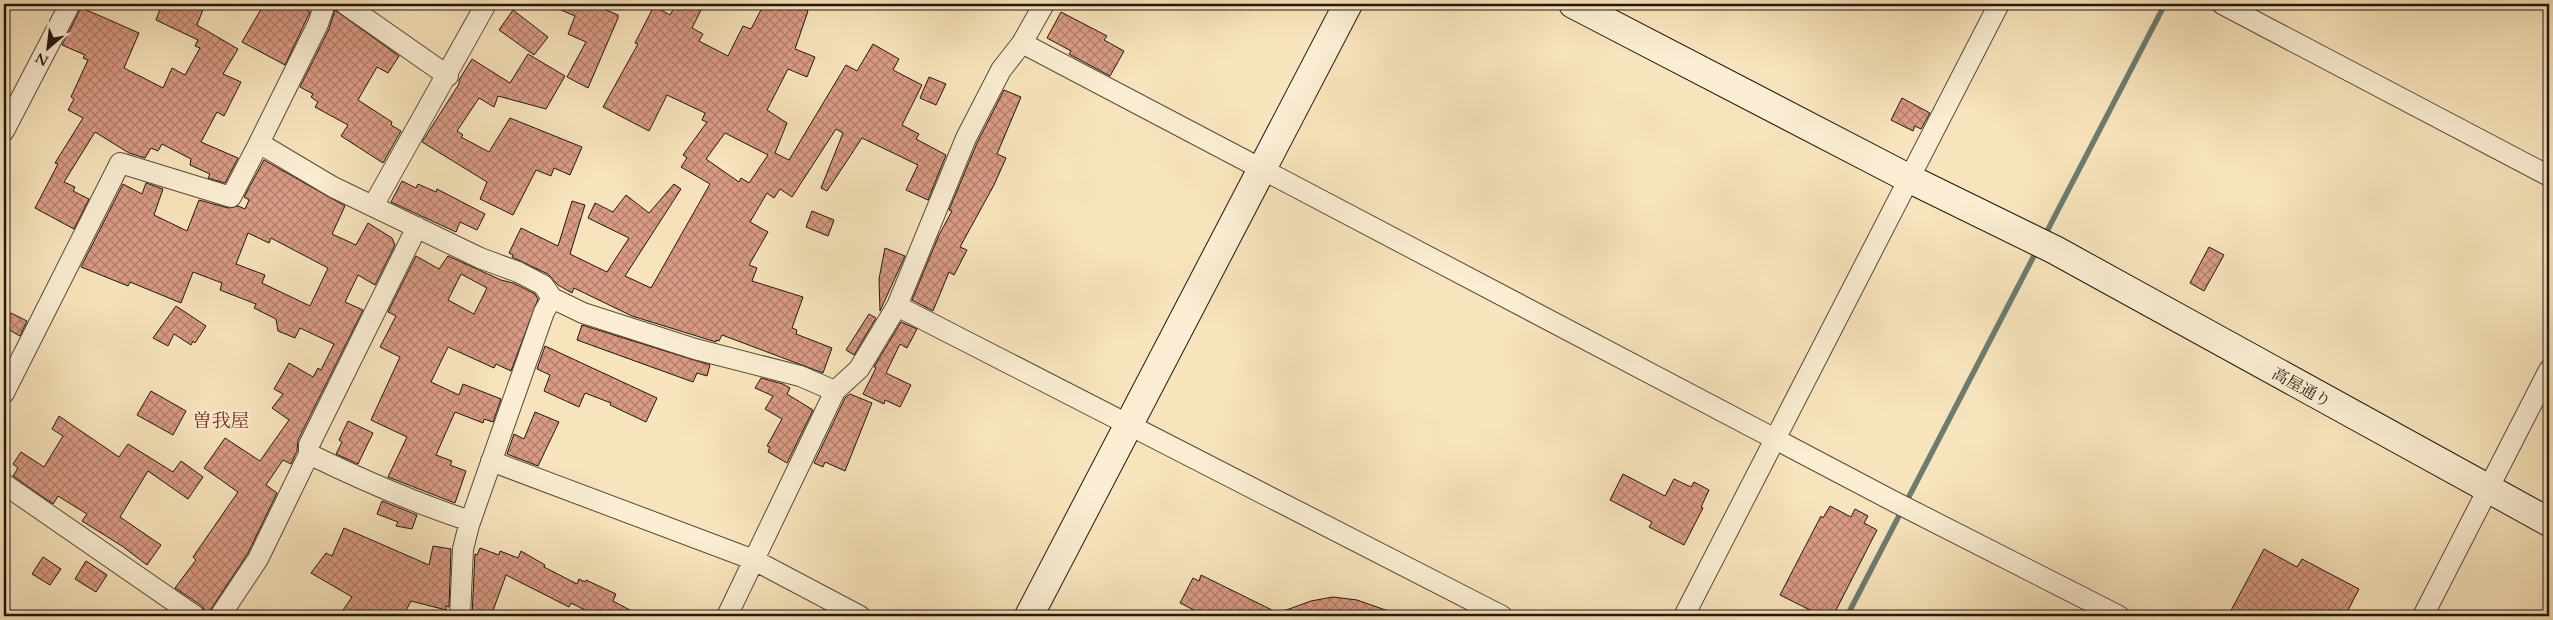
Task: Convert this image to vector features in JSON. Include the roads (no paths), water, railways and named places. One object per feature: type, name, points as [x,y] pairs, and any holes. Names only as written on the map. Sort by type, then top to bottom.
[{"type":"street","points":[[4,132],[12,94],[70,4]]},
{"type":"street","points":[[4,393],[120,163],[232,197],[318,24],[326,4]]},
{"type":"street","points":[[345,4],[448,76]]},
{"type":"street","points":[[372,206],[448,76],[486,4]]},
{"type":"street","points":[[727,616],[835,391],[859,369],[897,306],[966,138],[1001,70],[1022,43],[1044,4]]},
{"type":"street","points":[[1029,616],[1348,4]]},
{"type":"street","name":"高屋通り","points":[[1573,4],[1908,178],[2055,250],[2549,522]]},
{"type":"street","points":[[1684,616],[1999,4]]},
{"type":"street","points":[[2222,4],[2549,176]]},
{"type":"street","points":[[1022,43],[1262,171],[1775,437],[1893,501],[2119,616]]},
{"type":"street","points":[[259,143],[333,187],[480,258],[518,272],[543,285],[552,298],[583,313],[695,349],[800,376],[835,391]]},
{"type":"street","points":[[220,616],[258,559],[309,454],[309,445],[417,227]]},
{"type":"street","points":[[460,616],[463,549],[470,521],[544,312],[552,298]]},
{"type":"street","points":[[897,306],[1502,616]]},
{"type":"street","points":[[2423,616],[2549,370]]},
{"type":"street","points":[[309,454],[364,481],[430,508],[470,521]]},
{"type":"street","points":[[491,461],[754,560],[860,616]]},
{"type":"street","points":[[4,484],[195,616]]},
{"type":"waterway","points":[[2044,237],[2165,4]]},
{"type":"waterway","points":[[1847,616],[2037,250]]},
{"type":"district","name":"曽我屋","points":[[221,420]]}]
